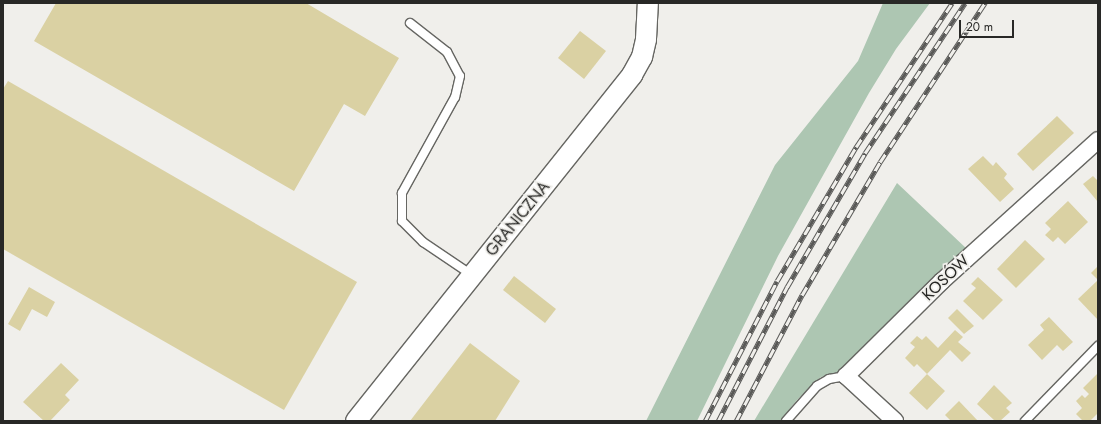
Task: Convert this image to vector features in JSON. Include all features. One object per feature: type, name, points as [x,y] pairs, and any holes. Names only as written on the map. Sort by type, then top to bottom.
[{"type":"street","name":"GRANICZNA","points":[[356,421],[473,276],[632,74],[642,56],[646,39],[648,3]]},
{"type":"street","name":"KOSÓW","points":[[846,376],[942,282],[1098,140]]},
{"type":"street","points":[[846,376],[894,421]]},
{"type":"lane","points":[[410,23],[447,52],[460,76],[455,97],[402,193],[402,221],[423,242],[473,276]]},
{"type":"lane","points":[[1025,421],[1098,346]]},
{"type":"lane","points":[[786,421],[817,386],[829,379],[846,376]]},
{"type":"green space","points":[[883,3],[930,3],[896,49],[869,93],[778,256],[697,421],[646,421],[775,165],[858,61]]},
{"type":"green space","points":[[897,183],[968,250],[844,371],[821,377],[797,400],[780,421],[754,421]]},
{"type":"building","points":[[56,3],[306,3],[399,58],[365,116],[344,104],[294,191],[34,41]]},
{"type":"building","points":[[580,31],[606,51],[584,79],[558,58]]},
{"type":"building","points":[[8,81],[357,282],[284,410],[3,249],[3,89]]},
{"type":"building","points":[[1057,116],[1074,133],[1033,171],[1017,154]]},
{"type":"building","points":[[983,156],[993,166],[996,162],[1007,174],[1004,178],[1014,189],[1000,202],[968,169]]},
{"type":"building","points":[[1093,176],[1098,181],[1098,202],[1083,184]]},
{"type":"building","points":[[1068,201],[1088,222],[1065,244],[1058,237],[1053,242],[1045,235],[1051,229],[1045,223]]},
{"type":"building","points":[[1025,240],[1045,259],[1016,288],[997,269]]},
{"type":"building","points":[[1098,266],[1098,280],[1091,273]]},
{"type":"building","points":[[514,276],[556,309],[545,323],[503,290]]},
{"type":"building","points":[[978,277],[1003,300],[983,320],[963,301],[976,288],[971,284]]},
{"type":"building","points":[[1098,280],[1098,320],[1078,299]]},
{"type":"building","points":[[29,287],[55,302],[47,317],[32,309],[20,331],[8,324]]},
{"type":"building","points":[[957,309],[974,326],[964,334],[948,318]]},
{"type":"building","points":[[1049,317],[1073,342],[1063,351],[1057,345],[1042,360],[1028,345],[1044,330],[1040,325]]},
{"type":"building","points":[[955,330],[963,337],[958,342],[971,353],[962,362],[950,350],[927,374],[917,364],[914,367],[905,358],[915,347],[910,343],[917,336],[922,340],[926,336],[938,348]]},
{"type":"building","points":[[470,343],[520,381],[495,421],[410,421]]},
{"type":"building","points":[[61,363],[79,380],[65,395],[70,400],[50,421],[44,421],[23,402]]},
{"type":"building","points":[[1098,373],[1098,413],[1090,421],[1083,421],[1076,414],[1082,408],[1076,401],[1082,395],[1085,398],[1089,394],[1083,388]]},
{"type":"building","points":[[927,374],[945,391],[927,410],[909,393]]},
{"type":"building","points":[[994,385],[1012,403],[1006,408],[1010,412],[1000,421],[995,421],[977,404]]},
{"type":"building","points":[[959,401],[978,421],[951,421],[945,415]]},
{"type":"railway","points":[[705,421],[777,281],[856,147],[952,3]]},
{"type":"railway","points":[[718,421],[787,287],[865,153],[965,3]]},
{"type":"railway","points":[[736,421],[802,295],[880,162],[985,3]]}]
